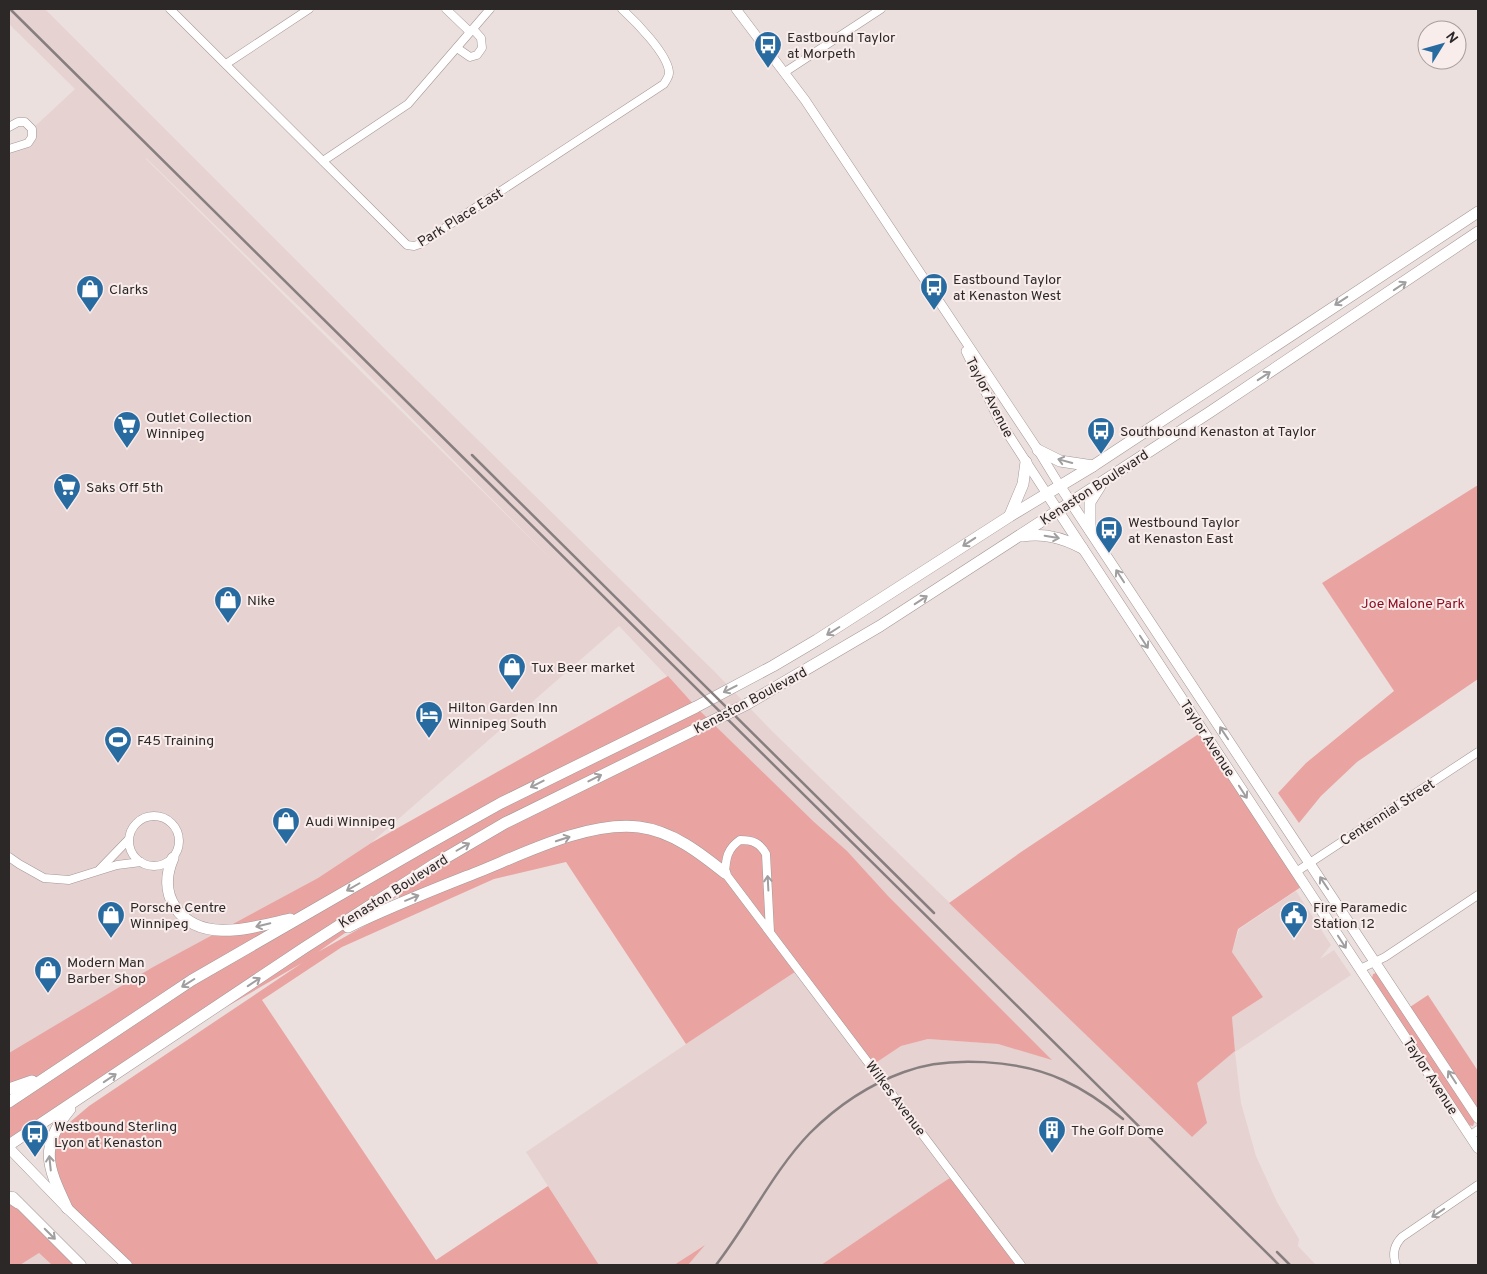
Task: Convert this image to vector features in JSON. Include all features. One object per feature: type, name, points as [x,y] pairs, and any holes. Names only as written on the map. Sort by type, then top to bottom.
[{"type":"main road","name":"Kenaston Boulevard","points":[[9,1102],[192,980],[501,802],[696,707],[817,640],[1010,516],[1093,466],[1474,214]]},
{"type":"main road","name":"Kenaston Boulevard","points":[[9,1146],[304,948],[435,864],[505,823],[626,762],[711,723],[788,682],[880,626],[1102,483],[1371,305],[1478,231]]},
{"type":"main road","points":[[1038,450],[1060,461],[1093,466]]},
{"type":"main road","points":[[1010,516],[1023,484],[1026,462]]},
{"type":"main road","points":[[1090,530],[1090,502],[1102,483]]},
{"type":"main road","name":"Taylor Avenue","points":[[1060,486],[1478,1118]]},
{"type":"main road","name":"Taylor Avenue","points":[[1047,494],[1360,970],[1474,1133],[1478,1148]]},
{"type":"main road","points":[[1020,536],[1036,534],[1053,536],[1082,548]]},
{"type":"main road","points":[[304,948],[379,911],[549,844],[582,833],[607,828],[639,827],[661,832],[696,850],[725,874]]},
{"type":"main road","points":[[173,858],[168,870],[170,900],[180,915],[196,926],[223,931],[302,916]]},
{"type":"main road","points":[[9,1089],[48,1076]]},
{"type":"main road","points":[[67,1208],[49,1164],[49,1148],[62,1120],[79,1099]]},
{"type":"main road","points":[[9,1146],[67,1208],[126,1265]]},
{"type":"main road","points":[[9,1192],[13,1200],[81,1265]]},
{"type":"street","name":"Park Place East","points":[[170,9],[407,244],[414,246],[420,244],[664,84],[669,75],[667,64],[641,27],[622,9]]},
{"type":"street","points":[[226,64],[309,9]]},
{"type":"street","points":[[446,9],[481,38],[482,48],[477,55],[470,57],[457,48]]},
{"type":"street","points":[[323,161],[408,104],[490,9]]},
{"type":"street","name":"Taylor Avenue","points":[[736,9],[785,72],[951,319],[1060,486]]},
{"type":"street","points":[[785,72],[881,9]]},
{"type":"street","points":[[9,127],[18,122],[26,122],[32,129],[32,137],[28,143],[9,148]]},
{"type":"street","points":[[1474,214],[1478,231]]},
{"type":"street","name":"Taylor Avenue","points":[[951,319],[999,420],[1047,494]]},
{"type":"street","name":"Centennial Street","points":[[1296,872],[1478,752]]},
{"type":"street","points":[[9,857],[44,878],[69,880],[87,876],[98,870],[128,840],[139,821],[147,817],[163,818],[176,829],[179,845],[173,858],[164,864],[156,866],[140,862],[98,870]]},
{"type":"street","points":[[128,840],[134,857],[140,862]]},
{"type":"street","points":[[725,874],[727,855],[734,844],[740,840],[752,840],[762,848],[766,854],[767,863],[770,932]]},
{"type":"street","name":"Wilkes Avenue","points":[[725,874],[1021,1265]]},
{"type":"street","points":[[1360,970],[1376,962],[1478,895]]},
{"type":"street","points":[[1396,1265],[1394,1253],[1396,1243],[1402,1237],[1478,1185]]},
{"type":"shaded area","points":[[9,9],[45,9],[387,351],[714,671],[773,732],[1192,1137],[1206,1123],[1196,1083],[1235,1051],[1232,1017],[1263,997],[1232,952],[1239,929],[1296,891],[1331,945],[1320,959],[1334,950],[1351,975],[1235,1052],[1241,1103],[1256,1156],[1277,1202],[1299,1239],[1298,1246],[1316,1265],[1021,1265],[953,1176],[821,1265],[688,1265],[703,1246],[674,1265],[599,1265],[526,1152],[798,970],[871,1066],[901,1046],[928,1039],[998,1044],[1051,1059],[696,707],[619,626],[371,843],[318,878],[153,967],[9,1055],[9,149],[28,143],[32,129],[75,89],[9,24]],"holes":[[[146,158],[354,360],[551,559]]]},
{"type":"shaded area","points":[[39,1253],[52,1265],[20,1265]]},
{"type":"green space","name":"Joe Malone Park","points":[[1478,485],[1478,679],[1357,762],[1321,796],[1299,823],[1278,793],[1306,763],[1394,691],[1322,583]]},
{"type":"green space","points":[[668,676],[696,707],[814,822],[847,851],[888,896],[1052,1060],[998,1044],[928,1039],[901,1046],[871,1066],[769,930],[798,970],[686,1044],[566,862],[494,879],[342,947],[262,1000],[436,1260],[548,1186],[599,1265],[127,1265],[67,1208],[49,1148],[63,1128],[89,1106],[302,963],[140,1057],[9,1145],[9,1102],[46,1077],[9,1089],[9,1053],[153,967],[318,878],[371,843]],"holes":[[[399,895],[399,899],[380,917],[318,952]]]},
{"type":"green space","points":[[1203,731],[1304,885],[1238,929],[1232,952],[1263,997],[1232,1017],[1235,1051],[1197,1083],[1207,1123],[1192,1137],[949,903],[1021,852]]},
{"type":"green space","points":[[1376,973],[1475,1121],[1473,1126],[1468,1125],[1372,978],[1373,974]]},
{"type":"green space","points":[[1428,995],[1478,1071],[1478,1118],[1407,1009]]},
{"type":"green space","points":[[953,1176],[1021,1265],[821,1265],[936,1187]]},
{"type":"green space","points":[[9,1197],[81,1265],[52,1265],[39,1253],[20,1265],[9,1265]]},
{"type":"green space","points":[[705,1245],[688,1265],[674,1265]]},
{"type":"railway","points":[[10,9],[1279,1265]]},
{"type":"railway","points":[[472,455],[934,913]]},
{"type":"railway","points":[[716,1265],[785,1163],[810,1133],[854,1097],[878,1083],[904,1072],[941,1063],[963,1062],[1006,1064],[1027,1068],[1046,1073],[1071,1084],[1123,1119]]},
{"type":"railway","points":[[1277,1252],[1290,1265]]},
{"type":"place","name":"Eastbound Taylor at Morpeth","points":[[768,69]]},
{"type":"place","name":"Eastbound Taylor at Kenaston West","points":[[934,311]]},
{"type":"place","name":"Clarks","points":[[90,313]]},
{"type":"place","name":"Outlet Collection Winnipeg","points":[[127,449]]},
{"type":"place","name":"Southbound Kenaston at Taylor","points":[[1101,455]]},
{"type":"place","name":"Saks Off 5th","points":[[67,511]]},
{"type":"place","name":"Westbound Taylor at Kenaston East","points":[[1109,554]]},
{"type":"place","name":"Nike","points":[[228,624]]},
{"type":"place","name":"Tux Beer market","points":[[512,691]]},
{"type":"place","name":"Hilton Garden Inn Winnipeg South","points":[[429,739]]},
{"type":"place","name":"F45 Training","points":[[118,764]]},
{"type":"place","name":"Audi Winnipeg","points":[[286,845]]},
{"type":"place","name":"Porsche Centre Winnipeg","points":[[111,939]]},
{"type":"place","name":"Fire Paramedic Station 12","points":[[1294,939]]},
{"type":"place","name":"Modern Man Barber Shop","points":[[48,994]]},
{"type":"place","name":"The Golf Dome","points":[[1052,1154]]},
{"type":"place","name":"Westbound Sterling Lyon at Kenaston","points":[[35,1158]]}]
